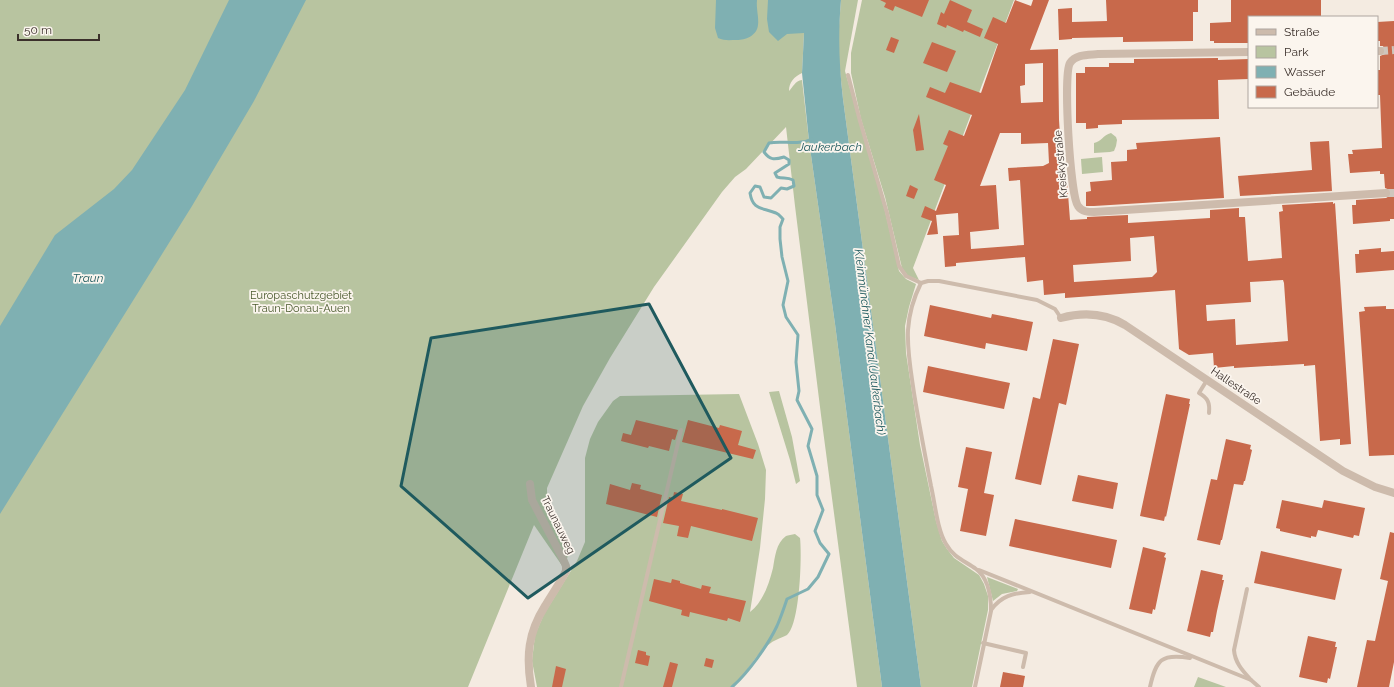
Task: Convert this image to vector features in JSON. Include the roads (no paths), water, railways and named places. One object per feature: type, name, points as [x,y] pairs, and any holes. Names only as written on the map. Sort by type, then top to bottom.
[{"type":"street","name":"Kreiskystraße","points":[[1248,52],[1098,54],[1083,55],[1073,60],[1068,69],[1068,113],[1071,179],[1077,206],[1084,212],[1094,212],[1386,193]]},
{"type":"street","name":"Hallestraße","points":[[1061,318],[1088,314],[1101,315],[1125,325],[1344,471],[1375,487],[1394,493]]},
{"type":"street","name":"Traunauweg","points":[[530,484],[532,500],[566,566],[566,571],[544,607],[532,634],[528,661],[532,687]]},
{"type":"lane","points":[[848,75],[887,212],[899,266],[906,276],[921,283],[928,281],[940,281],[1037,300],[1055,309],[1061,318]]},
{"type":"lane","points":[[921,283],[916,294],[909,320],[908,348],[915,402],[936,513],[945,543],[950,550],[957,557],[978,570],[1251,680]]},
{"type":"lane","points":[[1207,380],[1199,393],[1208,400],[1210,404],[1209,413]]},
{"type":"lane","points":[[621,687],[681,430]]},
{"type":"lane","points":[[975,687],[991,610],[991,600],[988,589],[984,578],[978,570]]},
{"type":"lane","points":[[1247,589],[1234,650],[1238,664],[1258,687]]},
{"type":"lane","points":[[991,610],[1002,598],[1012,594],[1032,592]]},
{"type":"lane","points":[[983,643],[1026,653],[1023,667]]},
{"type":"lane","points":[[1150,687],[1158,662],[1165,658],[1180,656],[1196,659]]},
{"type":"water","name":"Traun","points":[[229,0],[306,0],[254,101],[192,206],[0,514],[0,326],[55,235],[114,189],[132,170],[185,90]]},
{"type":"water","points":[[716,0],[757,0],[758,22],[757,29],[753,35],[740,40],[725,40],[718,38],[715,28]]},
{"type":"water","name":"Jaukerbach","points":[[768,0],[841,0],[839,50],[843,99],[921,687],[882,687],[835,324],[809,141],[802,73],[804,33],[787,34],[778,41],[769,32],[767,19]]},
{"type":"waterway","points":[[732,687],[751,667],[768,642],[777,626],[787,599],[808,589],[818,577],[829,554],[820,543],[815,531],[823,510],[817,495],[817,476],[808,446],[812,429],[797,400],[799,391],[796,362],[798,335],[786,317],[783,305],[788,281],[782,257],[780,239],[780,227],[783,219],[777,213],[756,206],[751,199],[750,193],[755,186],[760,187],[764,197],[771,198],[781,188],[787,189],[794,186],[793,180],[777,177],[775,173],[789,164],[789,160],[784,157],[775,159],[768,157],[764,152],[769,143],[796,143],[812,139]]},
{"type":"tunnel","points":[[1380,51],[1394,50]]},
{"type":"tunnel","points":[[1386,193],[1394,193]]},
{"type":"park label","name":"Europaschutzgebiet Traun-Donau-Auen","points":[[301,301]]},
{"type":"water label","name":"Kleinmünchner Kanal (Jaukerbach)","points":[[870,342]]}]
